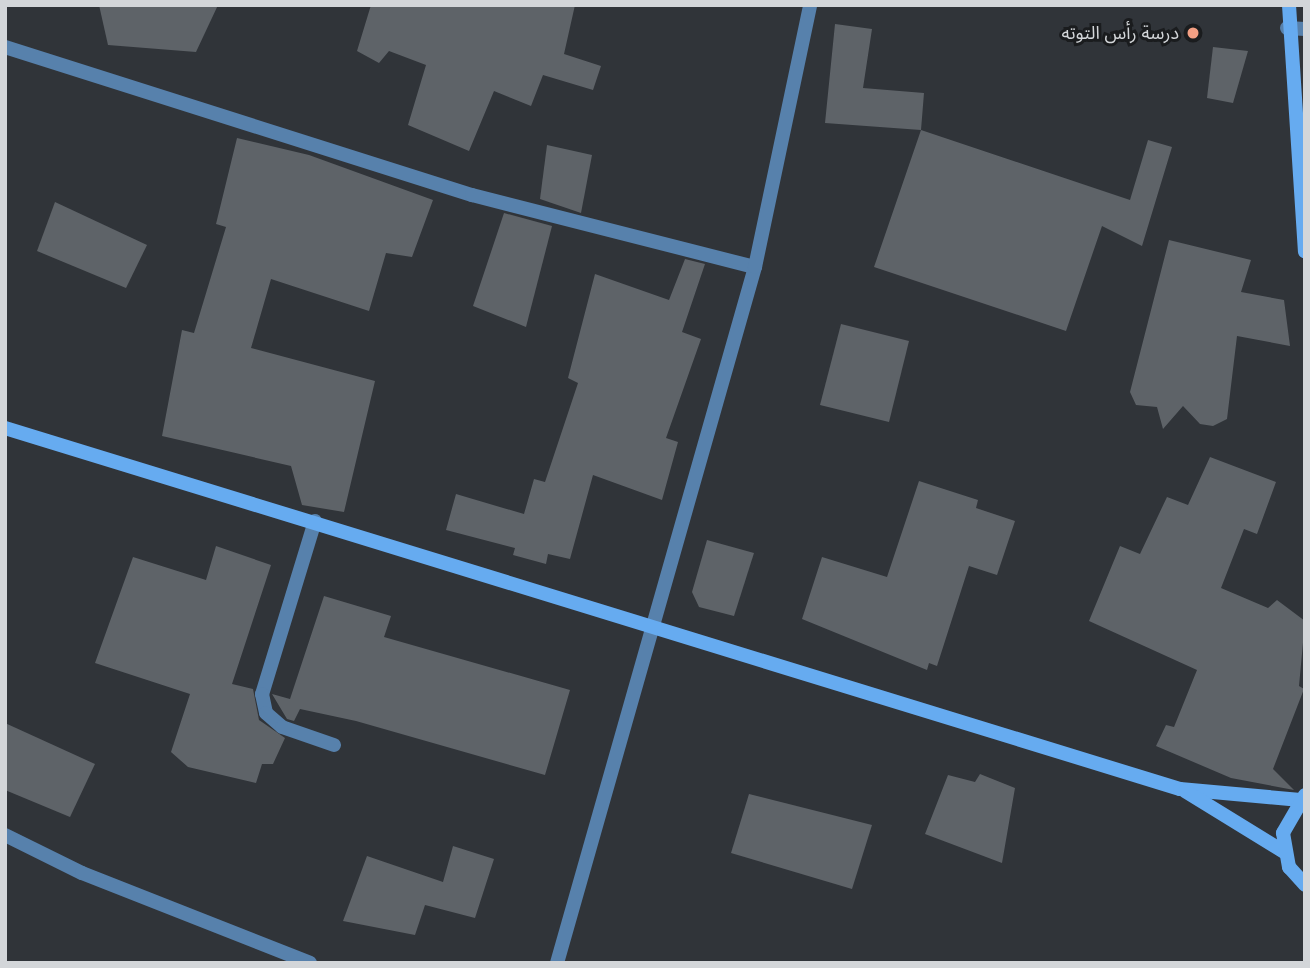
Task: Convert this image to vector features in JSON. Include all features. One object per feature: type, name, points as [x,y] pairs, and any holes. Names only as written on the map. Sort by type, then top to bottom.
[{"type":"street","points":[[557,963],[755,267],[810,5]]},
{"type":"street","points":[[1289,5],[1287,28],[1305,251]]},
{"type":"street","points":[[1287,28],[1305,29]]},
{"type":"street","points":[[5,47],[472,195],[755,267]]},
{"type":"street","points":[[5,428],[652,622],[1181,789],[1302,797],[1286,824],[1284,852]]},
{"type":"street","points":[[316,521],[262,694],[266,713],[282,727],[334,745]]},
{"type":"street","points":[[1181,789],[1284,852],[1305,885]]},
{"type":"street","points":[[5,835],[82,873],[310,963]]},
{"type":"building","points":[[99,5],[218,5],[196,52],[108,45]]},
{"type":"building","points":[[371,5],[575,5],[564,54],[601,66],[593,90],[543,75],[531,106],[494,91],[469,151],[408,125],[426,65],[389,51],[379,63],[357,51]]},
{"type":"building","points":[[835,24],[872,29],[863,88],[924,93],[921,130],[825,123]]},
{"type":"building","points":[[1213,47],[1248,51],[1233,103],[1207,98]]},
{"type":"building","points":[[921,130],[1130,200],[1148,140],[1172,147],[1142,246],[1102,226],[1066,331],[874,267]]},
{"type":"building","points":[[237,138],[309,155],[433,200],[412,257],[386,253],[369,311],[271,279],[251,348],[375,381],[344,512],[302,505],[291,466],[162,436],[182,330],[194,333],[226,227],[216,224]]},
{"type":"building","points":[[547,145],[592,155],[581,213],[540,199]]},
{"type":"building","points":[[55,202],[147,245],[126,288],[37,251]]},
{"type":"building","points":[[504,213],[552,226],[526,327],[473,306]]},
{"type":"building","points":[[1169,240],[1251,260],[1241,292],[1284,300],[1290,346],[1237,336],[1227,419],[1213,426],[1200,424],[1183,406],[1163,429],[1157,407],[1136,405],[1130,392]]},
{"type":"building","points":[[685,259],[705,264],[682,332],[701,339],[666,438],[678,442],[662,500],[593,475],[570,559],[548,554],[546,564],[513,555],[515,548],[446,530],[456,494],[524,514],[534,479],[545,482],[578,383],[568,378],[595,274],[669,300]]},
{"type":"building","points":[[841,324],[909,341],[889,422],[820,405]]},
{"type":"building","points":[[1210,457],[1276,482],[1257,534],[1244,529],[1221,588],[1268,608],[1277,600],[1305,621],[1299,686],[1304,689],[1273,769],[1294,790],[1231,778],[1156,746],[1166,725],[1174,727],[1197,670],[1089,621],[1120,546],[1140,554],[1167,497],[1188,505]]},
{"type":"building","points":[[919,481],[978,500],[976,508],[1015,521],[997,575],[969,566],[937,666],[929,663],[927,670],[802,619],[822,557],[887,577]]},
{"type":"building","points":[[707,540],[754,553],[734,616],[699,607],[692,592]]},
{"type":"building","points":[[216,546],[271,565],[232,684],[253,689],[259,720],[285,738],[273,764],[262,764],[256,783],[188,767],[171,752],[190,694],[95,663],[133,557],[206,580]]},
{"type":"building","points":[[324,596],[391,616],[384,637],[570,690],[545,775],[356,721],[300,709],[294,721],[287,719],[272,694],[290,699]]},
{"type":"building","points":[[5,723],[95,764],[70,817],[5,790]]},
{"type":"building","points":[[980,774],[1015,788],[1002,863],[925,834],[948,775],[975,782]]},
{"type":"building","points":[[749,794],[872,825],[852,889],[731,853]]},
{"type":"building","points":[[453,846],[494,859],[475,918],[425,905],[415,935],[343,921],[367,856],[443,882]]},
{"type":"place","name":"درسة رأس التوته","points":[[1193,33]]}]
